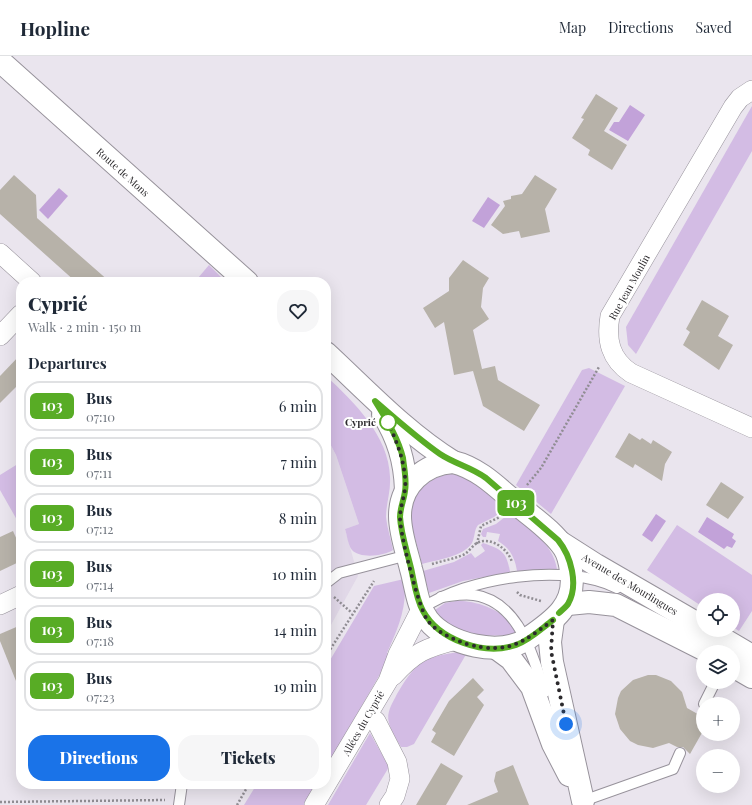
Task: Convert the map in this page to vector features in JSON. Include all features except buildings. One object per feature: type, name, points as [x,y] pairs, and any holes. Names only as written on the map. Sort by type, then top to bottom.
[{"type":"main road","name":"Route de Mons","points":[[0,61],[241,277]]},
{"type":"main road","points":[[331,358],[375,401],[427,445],[453,462]]},
{"type":"main road","points":[[375,401],[398,441],[402,457],[406,490],[400,516],[421,610],[429,621],[439,631],[456,640],[476,646],[496,648],[510,647],[526,640],[553,620],[568,604],[571,594],[572,577],[565,549],[518,492],[464,464],[453,462],[440,463],[427,469],[418,476],[406,490]]},
{"type":"main road","name":"Avenue des Mourlingues","points":[[558,540],[596,565],[696,623]]},
{"type":"main road","name":"Avenue des Mourlingues","points":[[568,604],[589,602],[616,605],[711,643],[752,656]]},
{"type":"main road","points":[[553,620],[550,642],[552,662],[584,803]]},
{"type":"main road","points":[[496,648],[510,660],[532,687],[553,744],[584,803]]},
{"type":"main road","points":[[740,670],[752,677]]},
{"type":"street","name":"Rue Jean Moulin","points":[[610,350],[608,337],[610,316],[733,107],[740,98],[752,90]]},
{"type":"street","points":[[0,253],[26,277]]},
{"type":"street","points":[[0,336],[16,319]]},
{"type":"street","points":[[610,350],[616,360],[631,373],[752,428]]},
{"type":"street","points":[[0,605],[16,597]]},
{"type":"street","name":"Allées du Cyprié","points":[[331,777],[388,681],[398,654],[421,610]]},
{"type":"street","name":"Allées du Cyprié","points":[[388,681],[418,652],[456,640]]},
{"type":"street","points":[[368,716],[376,721],[396,762],[400,779],[395,796],[389,805]]},
{"type":"street","name":"Allées du Cyprié","points":[[314,805],[324,789]]},
{"type":"lane","points":[[331,579],[339,573],[410,563]]},
{"type":"lane","name":"Avenue des Mourlingues","points":[[441,597],[459,590],[495,580],[546,576],[592,579],[613,586],[711,643]]},
{"type":"lane","points":[[421,610],[441,597],[464,594],[485,598],[496,604],[510,616],[526,640],[584,803],[673,769],[680,753]]},
{"type":"lane","points":[[740,661],[752,667]]},
{"type":"lane","points":[[180,804],[182,789]]},
{"type":"path","points":[[410,563],[462,555],[477,544],[481,526],[500,517],[509,507],[518,492],[530,482],[541,468],[591,379],[610,350]]},
{"type":"path","points":[[331,648],[372,581],[379,580]]},
{"type":"path","points":[[331,594],[352,613]]},
{"type":"path","points":[[236,805],[246,789]]},
{"type":"path","points":[[0,802],[159,800],[180,804]]},
{"type":"shaded area","points":[[630,105],[645,115],[628,141],[609,130],[614,122],[619,122]]},
{"type":"shaded area","points":[[752,106],[752,151],[636,354],[628,345],[626,327]]},
{"type":"shaded area","points":[[59,188],[68,196],[48,219],[39,210]]},
{"type":"shaded area","points":[[488,197],[500,205],[484,228],[472,221]]},
{"type":"shaded area","points":[[209,265],[221,277],[199,277]]},
{"type":"shaded area","points":[[589,368],[625,386],[551,514],[516,485],[582,370]]},
{"type":"shaded area","points":[[331,381],[348,397],[368,421],[384,448],[390,477],[386,517],[393,550],[384,554],[366,556],[352,550],[345,529],[359,524],[336,455],[331,446]]},
{"type":"shaded area","points":[[331,446],[336,455],[359,524],[345,529],[358,576],[331,625]]},
{"type":"shaded area","points":[[16,465],[16,518],[0,490],[0,475]]},
{"type":"shaded area","points":[[450,474],[458,475],[481,485],[500,502],[505,509],[494,517],[478,525],[472,543],[462,552],[422,564],[412,527],[410,525],[412,507],[415,498],[425,485],[441,476]]},
{"type":"shaded area","points":[[510,513],[539,537],[545,544],[555,560],[557,569],[517,571],[511,554],[506,547],[498,541],[500,534],[487,532],[486,537],[483,537],[481,534],[483,529],[496,524]]},
{"type":"shaded area","points":[[656,514],[666,521],[652,542],[642,535]]},
{"type":"shaded area","points":[[707,517],[734,534],[732,538],[736,541],[732,548],[727,546],[724,549],[698,532]]},
{"type":"shaded area","points":[[677,525],[752,575],[752,611],[740,629],[740,593],[696,593],[696,602],[647,570]]},
{"type":"shaded area","points":[[483,543],[502,552],[509,565],[510,572],[463,581],[429,593],[423,571],[454,562],[471,553],[475,558],[485,551],[481,545]]},
{"type":"shaded area","points":[[404,579],[405,598],[401,617],[387,653],[391,655],[331,759],[331,659],[374,586]]},
{"type":"shaded area","points":[[456,601],[473,602],[491,608],[507,619],[516,634],[495,636],[483,635],[458,630],[448,625],[440,619],[435,610],[445,603]]},
{"type":"shaded area","points":[[468,651],[414,744],[407,747],[401,747],[391,729],[388,715],[391,705],[404,682],[418,666],[433,657]]},
{"type":"shaded area","points":[[370,733],[389,767],[366,805],[328,805]]},
{"type":"shaded area","points":[[254,789],[313,789],[304,805],[244,805]]},
{"type":"bus line","name":"103","points":[[553,620],[517,645],[496,648],[476,646],[456,640],[439,631],[429,621],[421,610],[402,532],[400,516],[406,490],[402,457],[398,441],[375,401],[427,445],[453,462],[464,464],[486,478],[558,540],[565,549],[570,563],[572,577],[571,594],[568,604],[559,613]]},
{"type":"place","name":"Cyprié","points":[[388,422]]},
{"type":"route","points":[[388,422],[398,441],[402,457],[406,490],[400,516],[402,532],[421,610],[439,631],[456,640],[476,646],[496,648],[517,645],[553,620],[550,642],[552,662],[566,724]]}]
